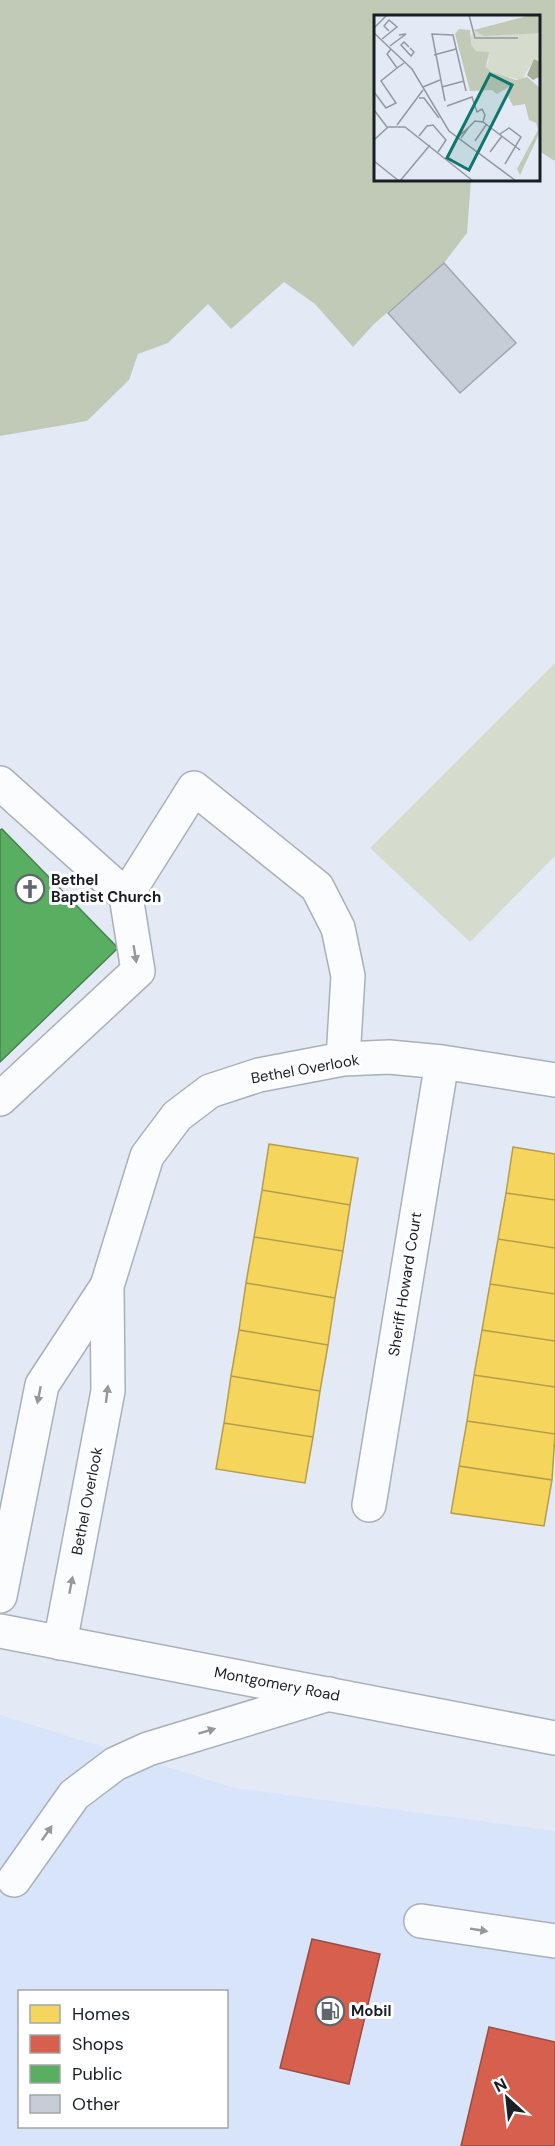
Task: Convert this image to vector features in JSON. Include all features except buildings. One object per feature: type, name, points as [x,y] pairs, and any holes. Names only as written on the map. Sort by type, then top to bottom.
[{"type":"street","points":[[0,783],[126,896],[138,971],[0,1099]]},
{"type":"street","points":[[126,896],[194,788],[317,887],[338,928],[348,976],[344,1059]]},
{"type":"street","name":"Bethel Overlook","points":[[0,1596],[42,1385],[107,1286],[147,1156],[177,1116],[210,1091],[259,1075],[344,1059],[389,1057],[442,1062],[555,1080]]},
{"type":"street","name":"Sheriff Howard Court","points":[[369,1505],[442,1062]]},
{"type":"street","name":"Bethel Overlook","points":[[60,1643],[108,1391],[107,1286]]},
{"type":"street","name":"Montgomery Road","points":[[0,1631],[555,1738]]},
{"type":"street","points":[[14,1880],[74,1796],[115,1764],[148,1749],[329,1694]]},
{"type":"street","points":[[421,1921],[555,1941]]},
{"type":"shaded area","points":[[0,1715],[235,1788],[555,1831],[555,2146],[0,2146]]},
{"type":"green space","points":[[0,0],[555,0],[555,161],[540,152],[540,15],[374,15],[374,182],[471,182],[467,233],[444,263],[374,324],[353,347],[315,304],[284,282],[231,329],[208,304],[168,343],[138,354],[129,380],[87,421],[0,436]]},
{"type":"green space","points":[[555,663],[555,856],[470,942],[370,848]]},
{"type":"place","name":"Bethel Baptist Church","points":[[30,889]]},
{"type":"place","name":"Mobil","points":[[330,2011]]}]
